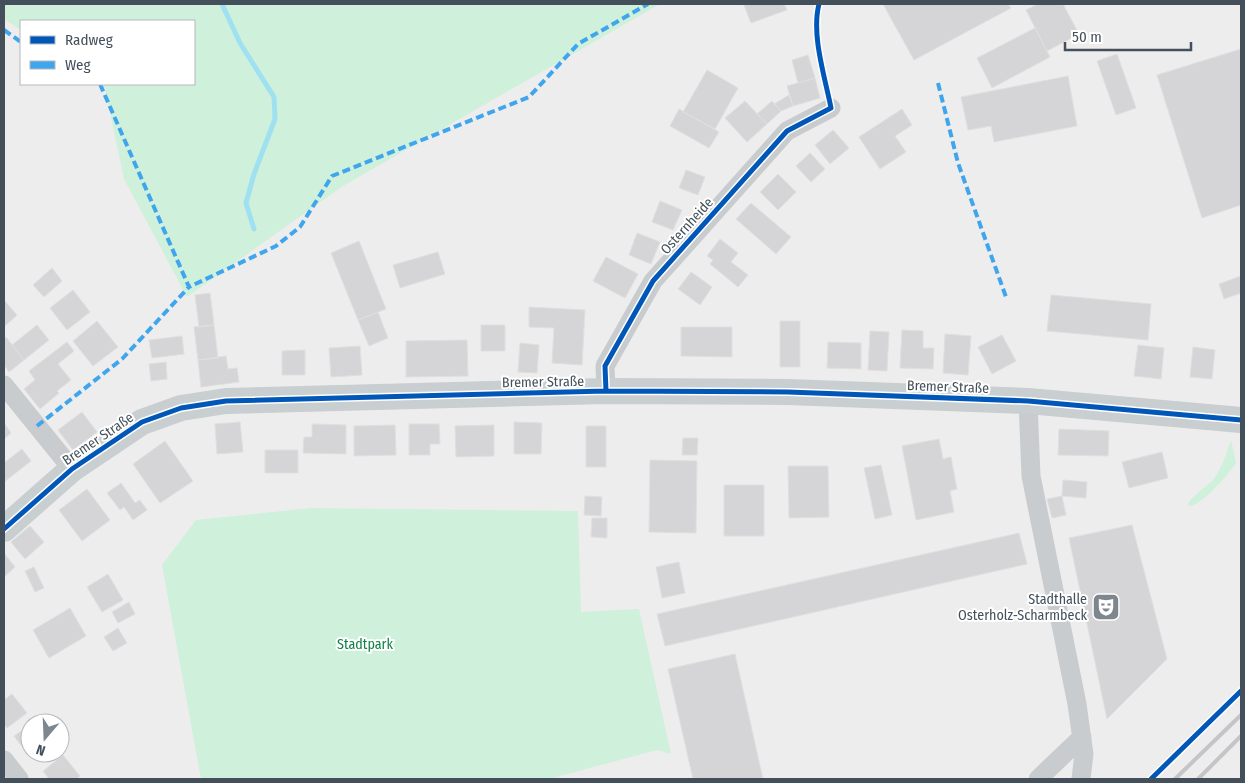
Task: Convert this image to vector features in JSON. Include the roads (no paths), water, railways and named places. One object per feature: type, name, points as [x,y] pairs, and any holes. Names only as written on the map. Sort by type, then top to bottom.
[{"type":"street","name":"Osternheide","points":[[606,391],[605,366],[653,281],[787,131],[831,108]]},
{"type":"street","points":[[4,385],[72,469]]},
{"type":"street","name":"Bremer Straße","points":[[4,529],[72,469],[142,422],[181,408],[226,401],[606,391],[788,392],[1028,401],[1241,420]]},
{"type":"street","points":[[1028,401],[1030,476],[1077,704],[1084,754],[1081,779]]},
{"type":"street","points":[[1038,779],[1082,737]]},
{"type":"street","points":[[4,760],[19,779]]},
{"type":"waterway","points":[[222,4],[240,43],[274,97],[275,119],[254,174],[246,203],[254,229]]},
{"type":"railway","points":[[1175,779],[1241,715]]},
{"type":"railway","points":[[1198,779],[1241,736]]},
{"type":"place","name":"Stadthalle Osterholz-Scharmbeck","points":[[1106,607]]},
{"type":"park label","name":"Stadtpark","points":[[365,644]]}]
